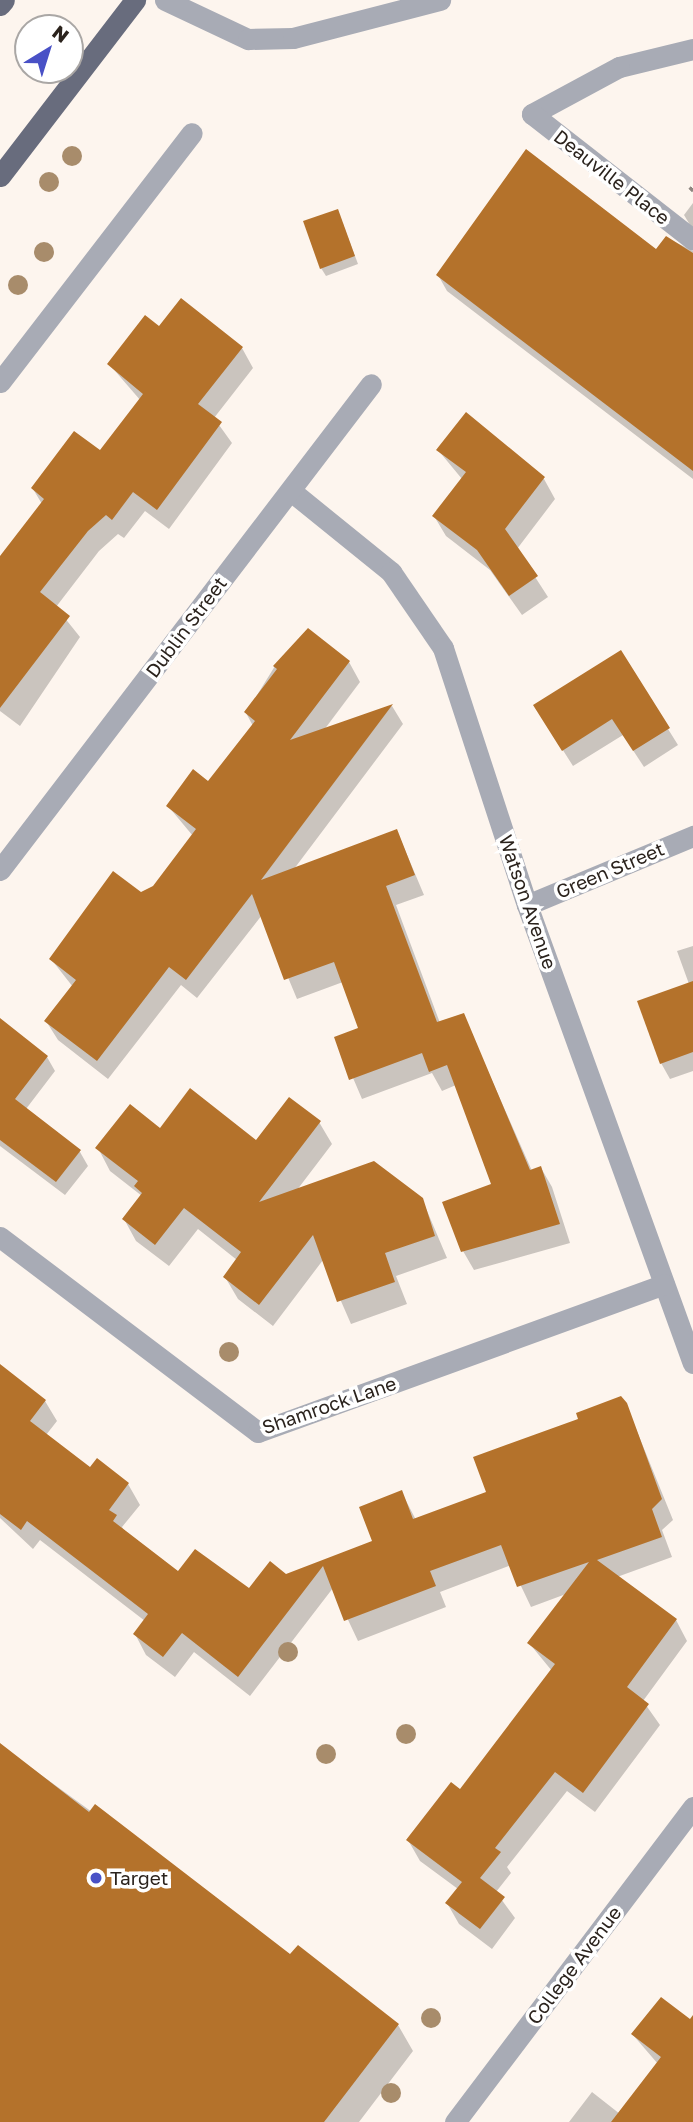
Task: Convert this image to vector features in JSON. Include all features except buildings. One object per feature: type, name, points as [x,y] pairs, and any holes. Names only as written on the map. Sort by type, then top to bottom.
[{"type":"main road","points":[[0,5],[4,0]]},
{"type":"main road","points":[[0,176],[135,0]]},
{"type":"street","points":[[165,0],[248,39],[293,37],[390,6],[440,0]]},
{"type":"street","name":"Deauville Place","points":[[693,49],[619,67],[531,114],[693,240]]},
{"type":"street","points":[[0,382],[192,133]]},
{"type":"street","name":"Dublin Street","points":[[0,870],[371,384]]},
{"type":"street","name":"Watson Avenue","points":[[290,491],[391,572],[443,648],[527,905],[693,1363]]},
{"type":"street","name":"Green Street","points":[[527,905],[693,836]]},
{"type":"street","name":"Shamrock Lane","points":[[0,1237],[258,1432],[664,1284]]},
{"type":"street","name":"College Avenue","points":[[455,2122],[693,1807]]},
{"type":"place","name":"Target","points":[[96,1878]]}]
